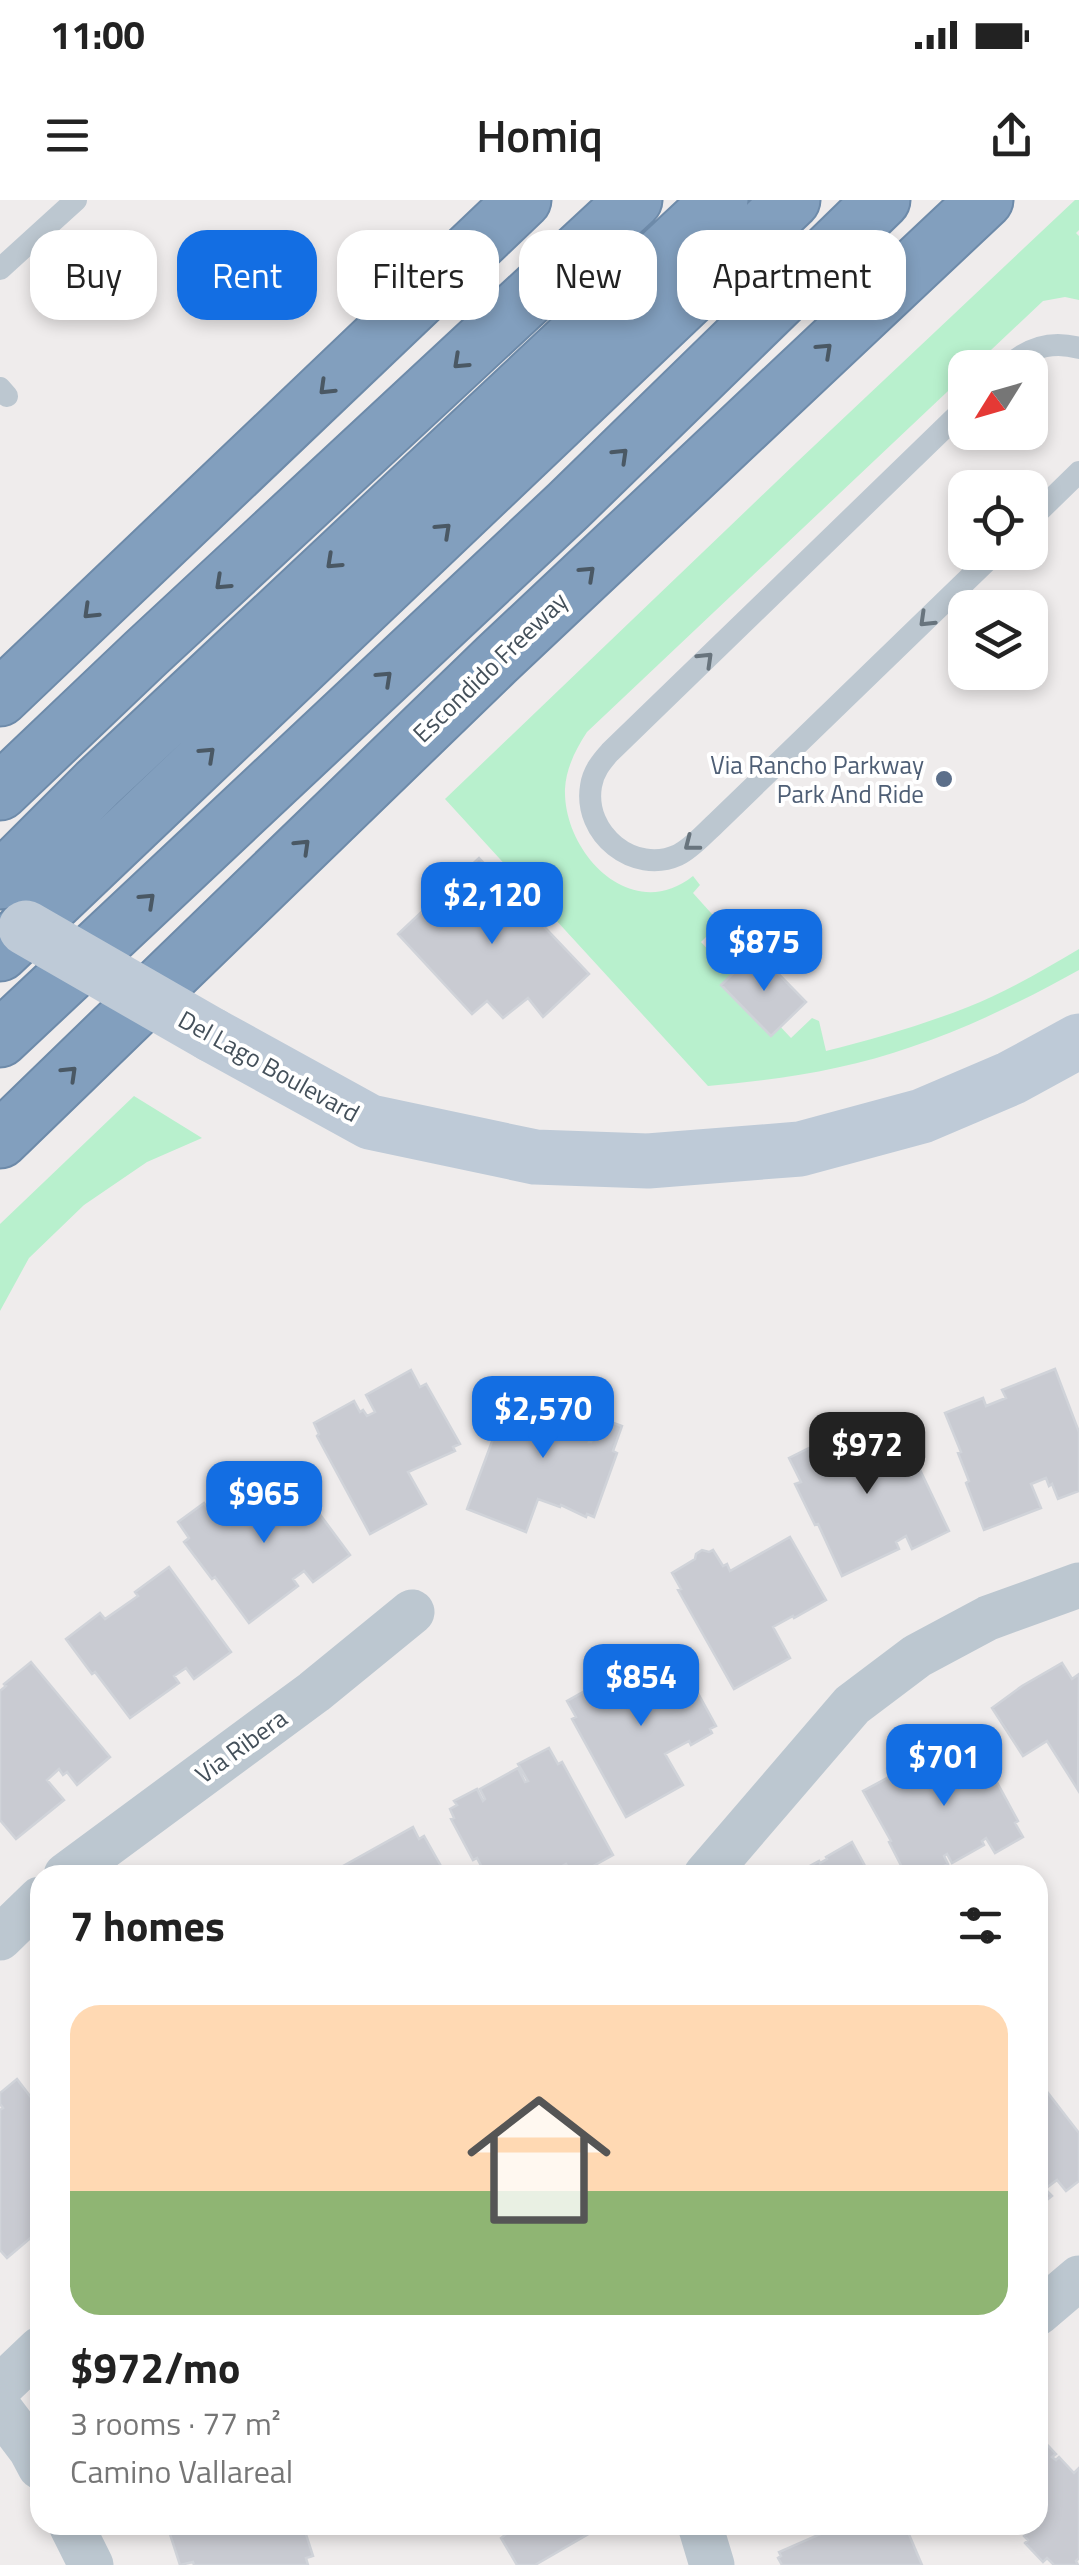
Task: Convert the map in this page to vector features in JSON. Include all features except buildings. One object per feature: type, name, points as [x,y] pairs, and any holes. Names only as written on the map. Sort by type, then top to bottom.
[{"type":"highway","points":[[0,698],[523,200]]},
{"type":"highway","points":[[0,792],[634,200]]},
{"type":"highway","points":[[0,881],[96,784],[720,200]]},
{"type":"highway","points":[[9,931],[137,821],[792,200]]},
{"type":"highway","points":[[0,1039],[568,506],[882,200]]},
{"type":"highway","name":"Escondido Freeway","points":[[0,1140],[497,658],[985,200]]},
{"type":"main road","name":"Del Lago Boulevard","points":[[9,931],[212,1035],[370,1122],[535,1156],[648,1160],[800,1149],[922,1116],[1012,1078],[1079,1041]]},
{"type":"street","points":[[715,1865],[852,1706],[917,1656],[988,1618],[1079,1584]]},
{"type":"street","name":"Via Ribera","points":[[80,1865],[314,1692],[412,1612]]},
{"type":"street","points":[[0,1938],[30,1909]]},
{"type":"street","points":[[0,2387],[30,2359]]},
{"type":"street","points":[[0,2409],[30,2450]]},
{"type":"street","points":[[76,2535],[92,2565]]},
{"type":"street","points":[[703,2535],[712,2565]]},
{"type":"lane","points":[[0,269],[76,200]]},
{"type":"lane","points":[[1029,350],[1048,344],[1079,348]]},
{"type":"lane","points":[[948,424],[610,752],[598,767],[590,805],[607,840],[642,859],[661,860],[680,854],[977,570]]},
{"type":"lane","points":[[1048,502],[1079,472]]},
{"type":"green space","points":[[1079,200],[1079,300],[1065,297],[1043,301],[991,350],[948,350],[948,391],[587,732],[572,759],[565,789],[567,813],[576,836],[605,875],[625,887],[647,892],[670,889],[693,876],[700,885],[693,893],[720,923],[701,942],[791,1038],[812,1018],[819,1021],[826,1051],[968,1007],[1011,988],[1079,949],[1079,970],[976,1022],[886,1055],[811,1073],[708,1086],[445,799],[797,462]]},
{"type":"green space","points":[[134,1096],[202,1138],[147,1162],[84,1205],[29,1258],[0,1311],[0,1224]]},
{"type":"place","name":"Via Rancho Parkway Park And Ride","points":[[944,779]]}]
